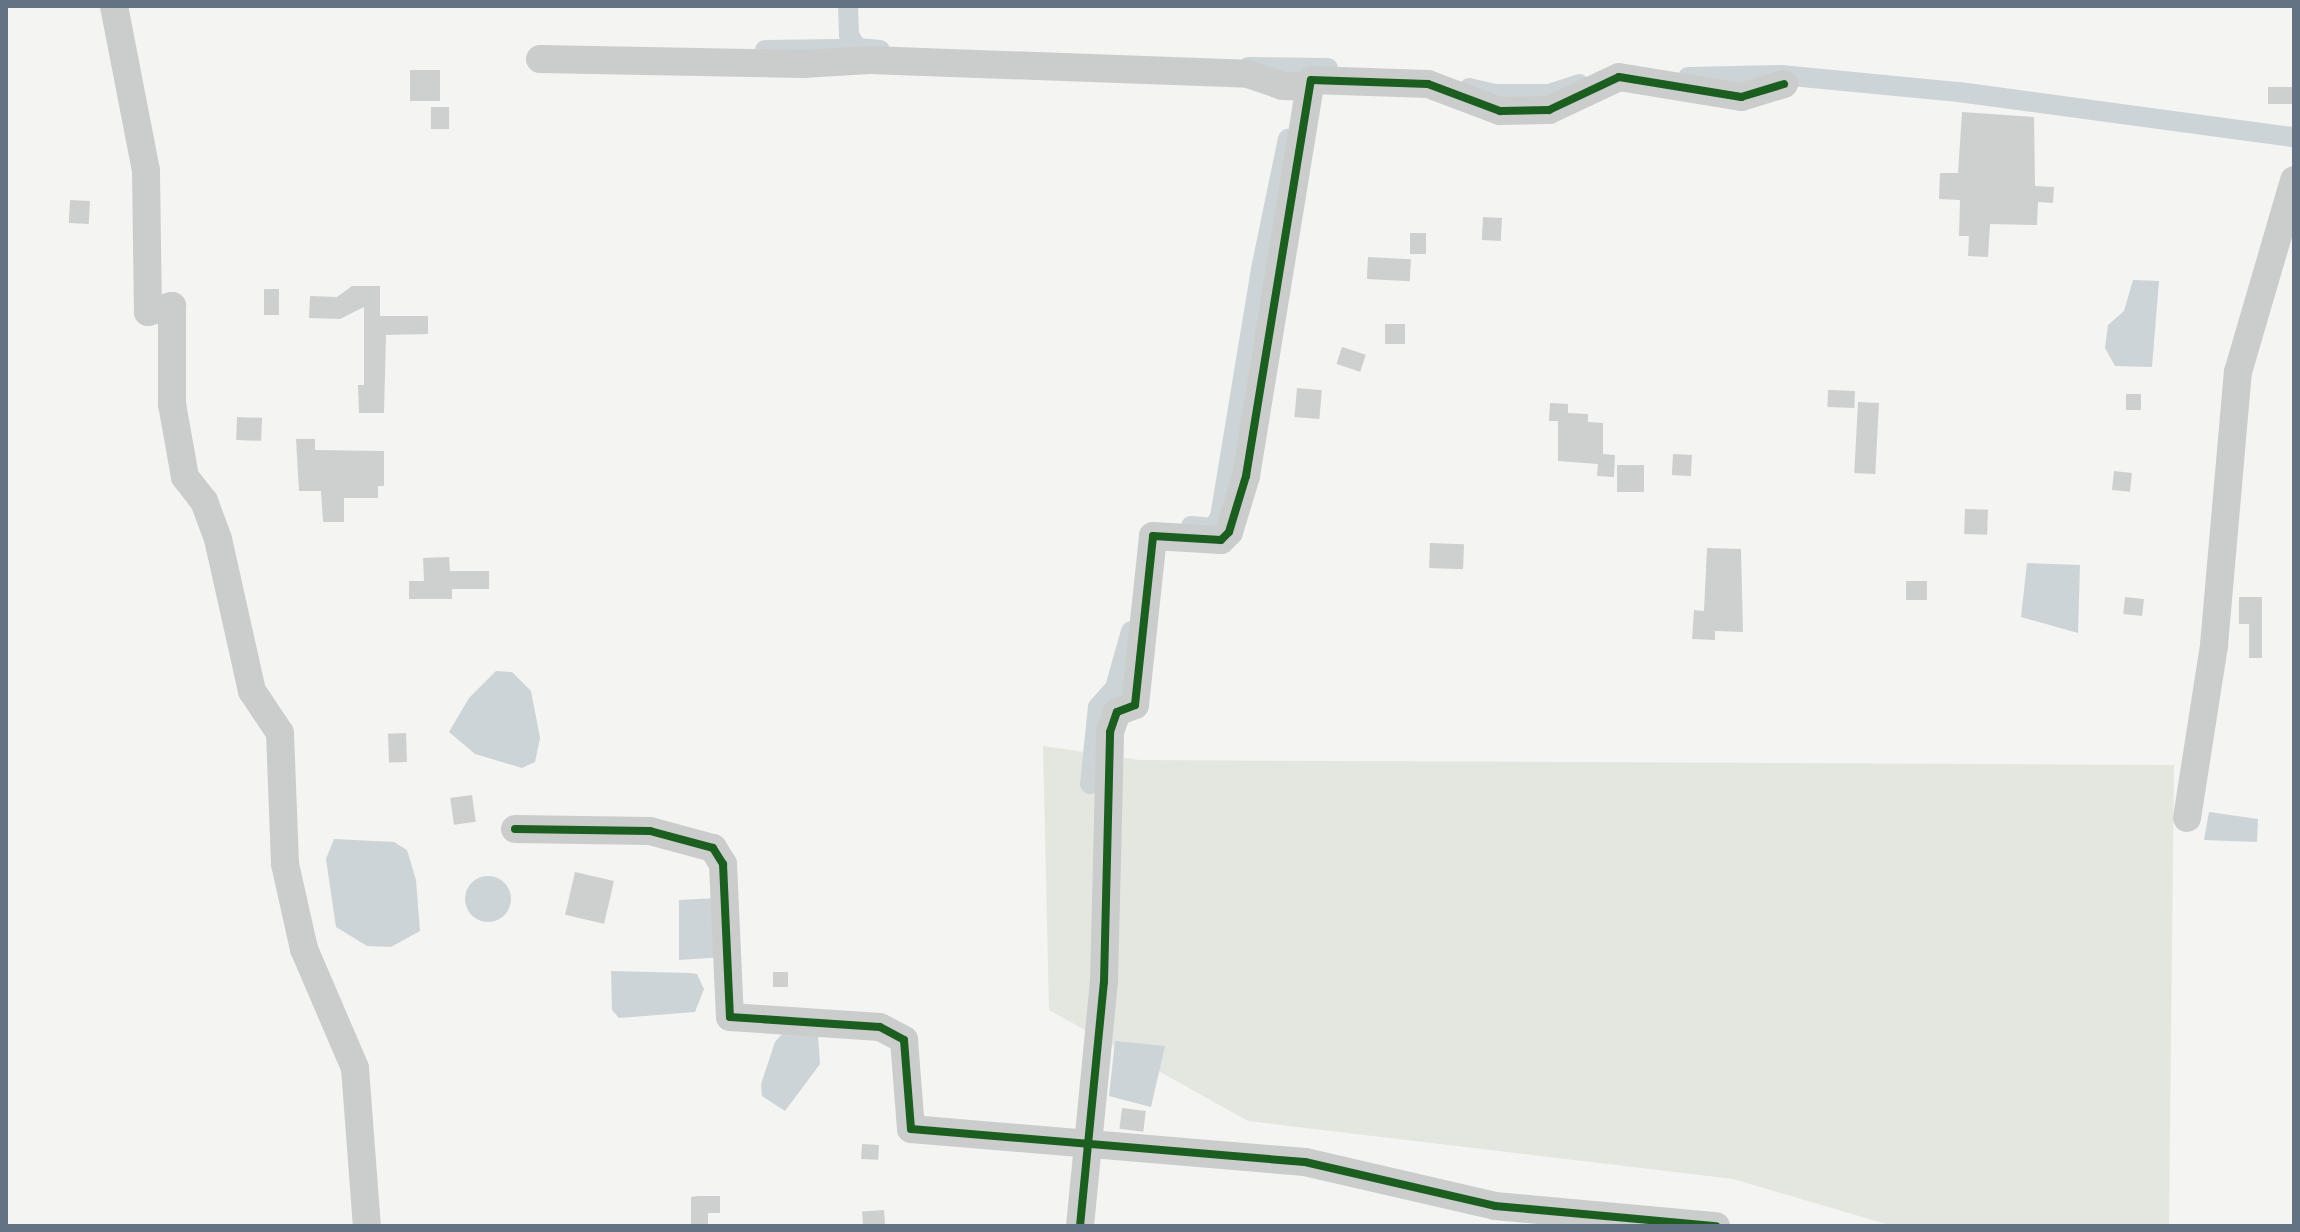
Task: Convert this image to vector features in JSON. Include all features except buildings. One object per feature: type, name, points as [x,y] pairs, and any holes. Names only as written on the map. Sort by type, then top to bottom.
[{"type":"street","points":[[114,6],[146,171],[148,312],[172,306],[172,404],[185,477],[204,501],[218,539],[252,691],[280,733],[285,864],[304,949],[355,1068],[367,1226]]},
{"type":"street","points":[[540,59],[803,64],[870,60],[1248,74],[1300,87],[1311,80],[1428,84],[1500,111],[1549,110],[1619,77],[1741,97],[1784,84]]},
{"type":"street","points":[[1080,1226],[1084,1146],[1104,982],[1110,732],[1117,712],[1135,705],[1153,536],[1221,540],[1229,532],[1246,476],[1300,87]]},
{"type":"street","points":[[2187,818],[2214,645],[2238,372],[2294,180]]},
{"type":"street","points":[[515,829],[650,831],[713,848],[723,864],[730,1017],[880,1027],[904,1040],[911,1129],[1084,1146],[1305,1162],[1495,1206],[1716,1226]]},
{"type":"shaded area","points":[[2133,280],[2159,281],[2152,367],[2115,366],[2105,348],[2108,325],[2124,311]]},
{"type":"shaded area","points":[[2027,563],[2080,565],[2078,633],[2021,617]]},
{"type":"shaded area","points":[[496,671],[512,672],[531,691],[540,738],[535,762],[522,768],[475,754],[449,732],[469,698]]},
{"type":"shaded area","points":[[1043,746],[1140,760],[2174,765],[2169,1226],[1893,1226],[1733,1179],[1248,1121],[1049,1010]]},
{"type":"shaded area","points":[[2209,812],[2258,819],[2257,842],[2204,840]]},
{"type":"shaded area","points":[[334,839],[394,842],[407,850],[416,880],[420,931],[391,947],[367,946],[336,927],[326,859]]},
{"type":"shaded area","points":[[488,876],[504,883],[511,899],[504,915],[488,922],[472,915],[465,899],[472,883]]},
{"type":"shaded area","points":[[717,898],[724,957],[679,960],[679,900]]},
{"type":"shaded area","points":[[611,971],[697,974],[704,989],[695,1012],[619,1018],[612,1010]]},
{"type":"shaded area","points":[[790,1025],[818,1035],[820,1064],[785,1111],[762,1096],[761,1084],[775,1042]]},
{"type":"shaded area","points":[[1115,1041],[1165,1046],[1151,1107],[1109,1096]]},
{"type":"waterway","points":[[848,6],[849,35],[857,48],[880,50]]},
{"type":"waterway","points":[[765,50],[841,49]]},
{"type":"waterway","points":[[1248,67],[1328,68]]},
{"type":"waterway","points":[[1688,77],[1781,75],[1959,92],[2294,137]]},
{"type":"waterway","points":[[1469,88],[1496,94],[1549,94],[1579,84]]},
{"type":"waterway","points":[[1191,526],[1213,528],[1220,517],[1261,269],[1288,139]]},
{"type":"waterway","points":[[1090,784],[1098,707],[1115,688],[1131,631]]},
{"type":"cycle path","points":[[1080,1226],[1104,982],[1110,732],[1117,712],[1135,705],[1153,536],[1221,540],[1229,532],[1246,476],[1311,80],[1428,84],[1500,111],[1549,110],[1619,77],[1741,97],[1784,84]]},
{"type":"cycle path","points":[[515,829],[650,831],[713,848],[723,864],[730,1017],[880,1027],[904,1040],[911,1129],[1305,1162],[1495,1206],[1716,1226]]}]
